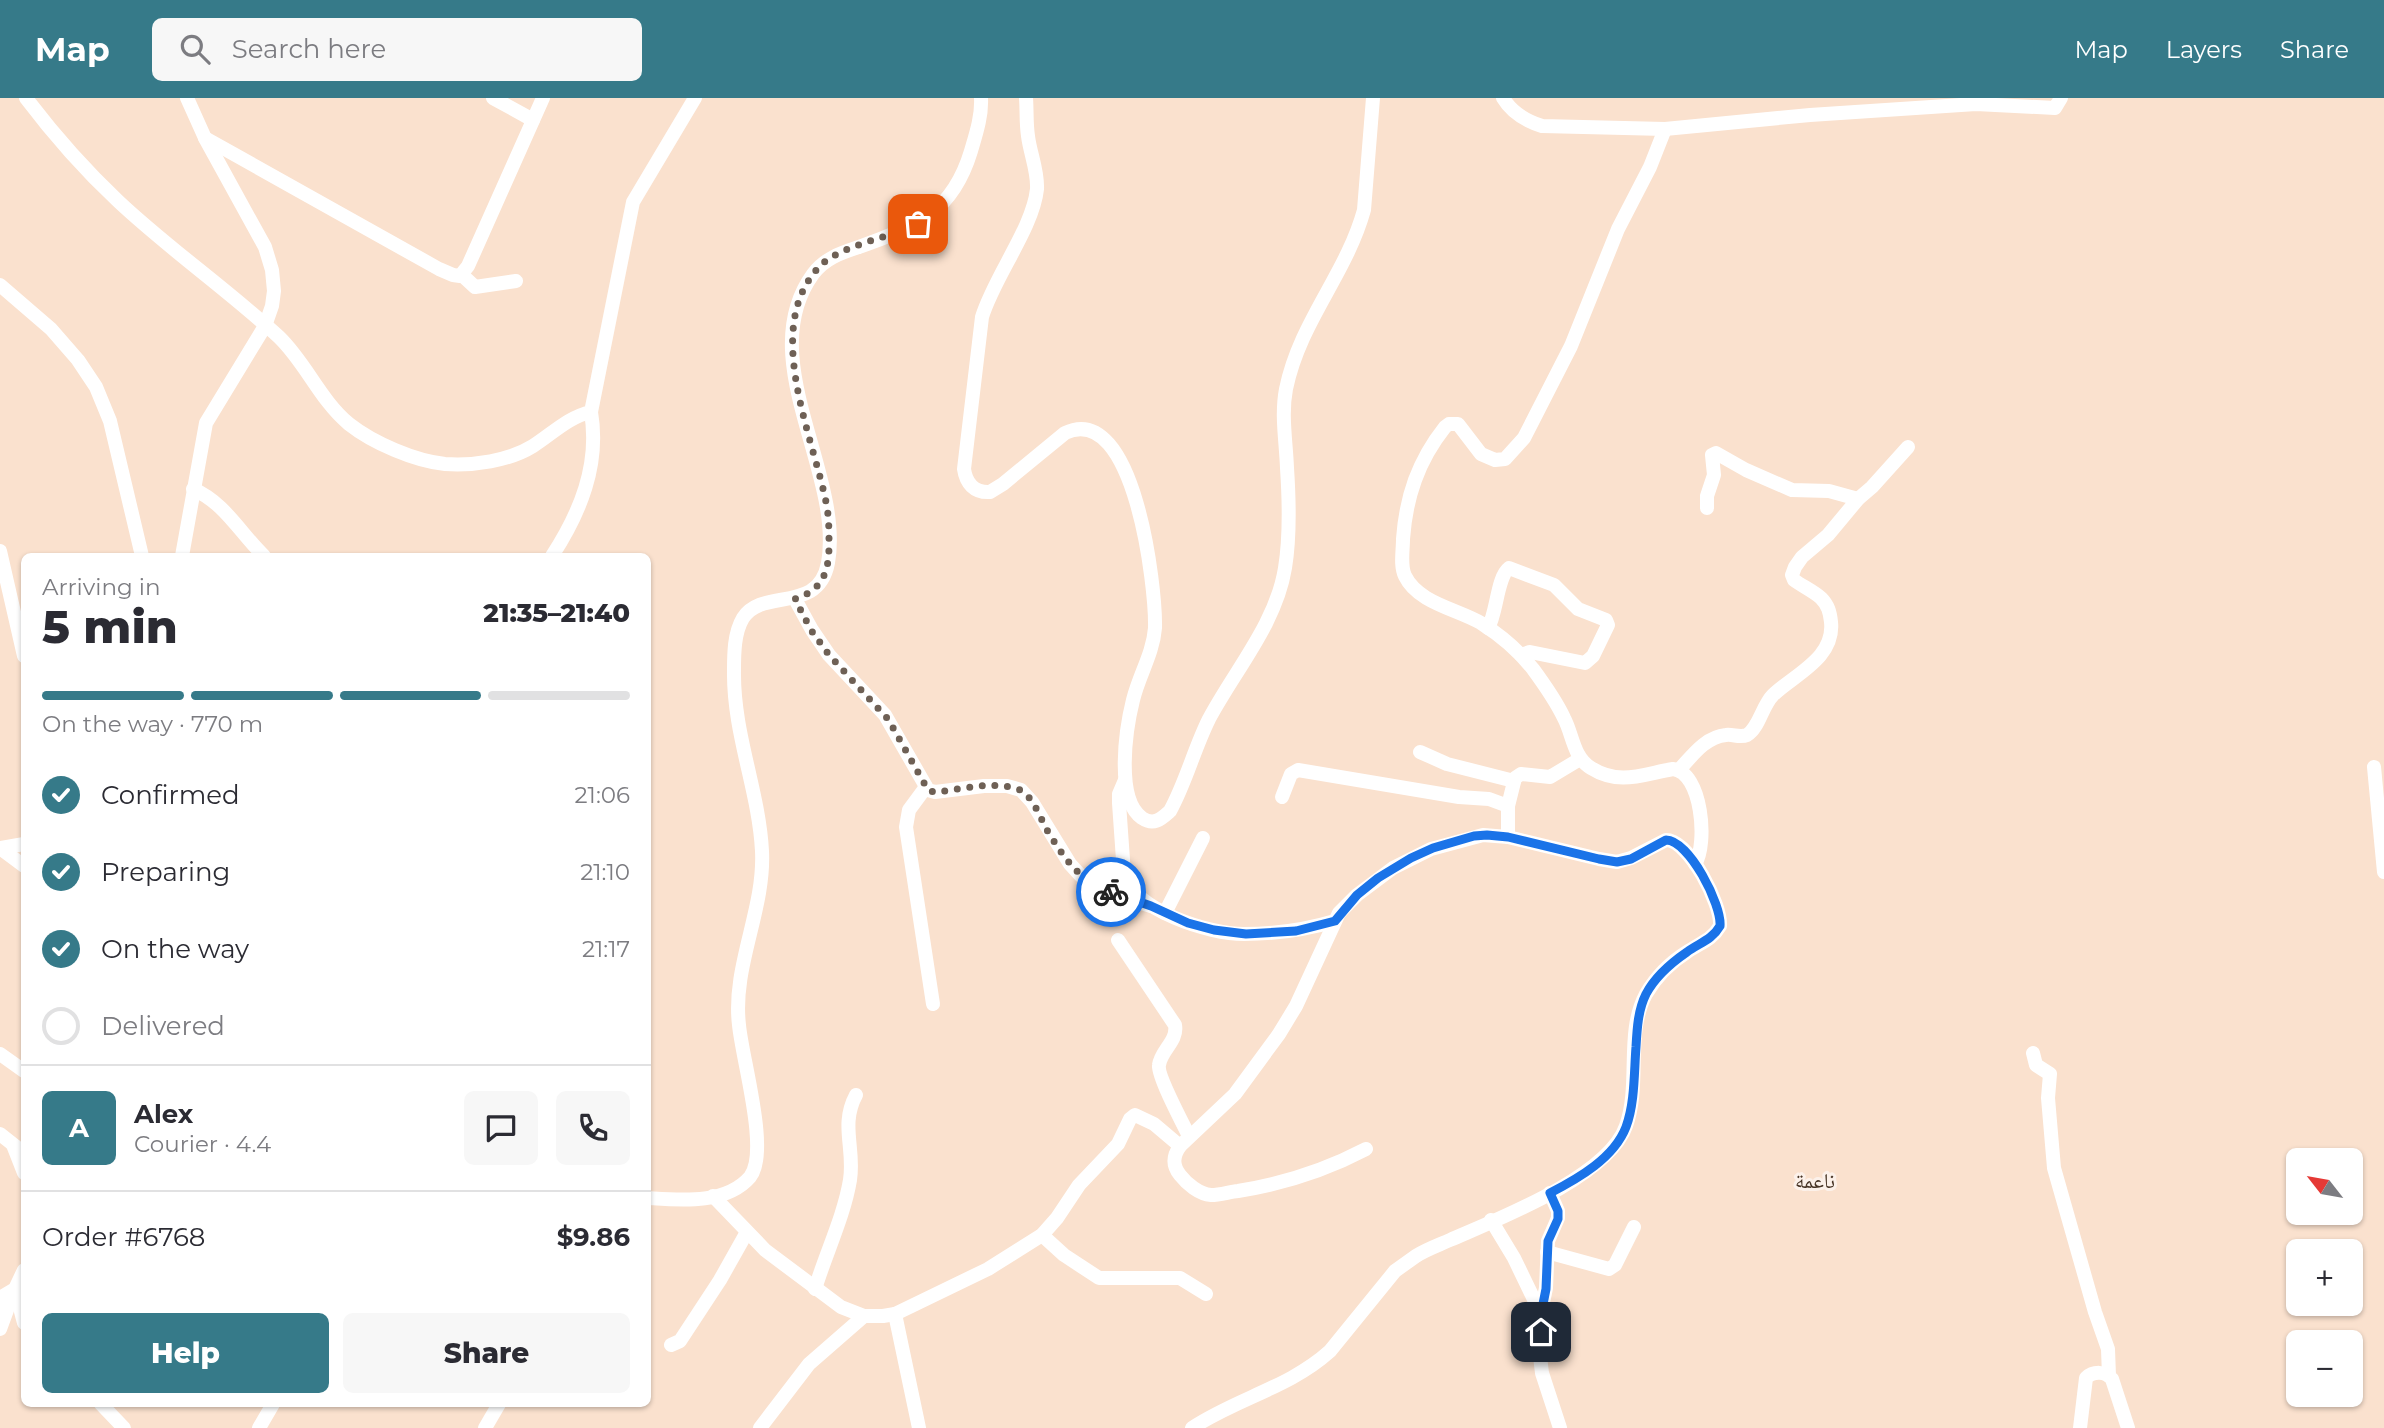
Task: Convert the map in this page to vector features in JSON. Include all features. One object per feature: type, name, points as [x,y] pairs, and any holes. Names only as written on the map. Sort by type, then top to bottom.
[{"type":"street","points":[[26,98],[52,132],[116,199],[290,349],[335,410],[349,424],[392,449],[423,460],[458,464],[505,458],[530,448],[573,418],[591,412]]},
{"type":"street","points":[[182,553],[209,416],[265,326],[274,291],[269,256],[205,138],[187,98]]},
{"type":"street","points":[[493,98],[533,120]]},
{"type":"street","points":[[462,275],[543,98]]},
{"type":"street","points":[[554,553],[587,488],[593,426],[591,412],[633,202],[695,98]]},
{"type":"street","points":[[651,1198],[682,1202],[713,1196],[732,1189],[751,1175],[756,1166],[756,1119],[744,1066],[737,1007],[741,973],[762,874],[762,849],[737,718],[734,675],[741,621],[756,606],[795,599],[811,591],[821,581],[827,568],[829,552],[826,502],[799,397],[793,355],[794,325],[804,291],[813,275],[830,258],[909,228],[941,205],[966,167],[979,118],[981,98]]},
{"type":"street","points":[[1026,98],[1027,132],[1037,191],[1025,225],[982,317],[964,469],[967,482],[972,487],[990,492],[1072,429],[1088,431],[1100,437],[1111,447],[1120,462],[1145,534],[1153,584],[1155,628],[1151,650],[1130,712],[1125,760],[1126,779],[1133,808],[1140,817],[1150,822],[1157,822],[1170,811],[1210,718],[1273,606],[1284,571],[1287,551],[1284,431],[1286,391],[1304,334],[1360,225],[1364,210],[1373,98]]},
{"type":"street","points":[[1503,98],[1516,113],[1542,126],[1665,130],[1810,115],[1976,104],[2055,108],[2061,98]]},
{"type":"street","points":[[1665,130],[1609,250],[1572,346],[1524,438],[1505,459],[1495,460],[1481,454],[1458,424],[1449,424],[1423,459],[1409,494],[1403,549],[1407,580],[1432,600],[1488,628],[1521,656],[1533,669],[1564,717],[1580,759],[1602,774],[1618,778],[1635,778],[1679,769],[1695,751],[1715,738],[1728,735],[1745,736],[1749,733],[1758,722],[1769,699],[1823,652],[1831,638],[1829,607],[1815,593],[1794,580],[1792,575],[1802,556],[1828,535],[1908,447]]},
{"type":"street","points":[[205,138],[439,269],[457,276],[462,275],[475,287],[516,281]]},
{"type":"street","points":[[0,285],[51,329],[78,360],[96,387],[107,412],[141,553]]},
{"type":"street","points":[[1707,508],[1707,496],[1714,475],[1712,455],[1716,453],[1746,470],[1792,490],[1829,491],[1858,499]]},
{"type":"street","points":[[193,489],[211,498],[222,508],[261,553]]},
{"type":"street","points":[[0,551],[21,643]]},
{"type":"street","points":[[1488,628],[1494,616],[1503,573],[1509,568],[1554,585],[1578,609],[1601,618],[1608,625],[1593,656],[1585,663],[1530,652],[1521,656]]},
{"type":"street","points":[[795,599],[811,630],[829,655],[882,711],[926,787],[934,792],[984,786],[1007,786],[1021,790],[1032,802],[1070,864],[1081,876],[1102,890],[1188,923],[1238,934],[1296,931],[1335,921]]},
{"type":"street","points":[[1420,752],[1447,764],[1514,781]]},
{"type":"street","points":[[1508,837],[1508,806],[1514,781],[1521,774],[1550,777],[1580,759]]},
{"type":"street","points":[[2374,767],[2384,872]]},
{"type":"street","points":[[1679,769],[1690,783],[1699,806],[1700,850],[1695,863]]},
{"type":"street","points":[[1282,797],[1291,774],[1298,770],[1453,796],[1489,799],[1508,806]]},
{"type":"street","points":[[1126,779],[1119,794],[1124,874],[1127,882],[1158,910]]},
{"type":"street","points":[[926,787],[909,810],[906,827],[933,1004]]},
{"type":"street","points":[[1192,1428],[1308,1369],[1330,1351],[1382,1285],[1402,1265],[1424,1251],[1550,1193],[1589,1170],[1610,1151],[1622,1135],[1629,1118],[1637,1027],[1645,997],[1659,976],[1685,953],[1714,936],[1720,926],[1721,920],[1709,888],[1695,863],[1678,843],[1666,840],[1631,859],[1617,862],[1508,837],[1487,835],[1433,848],[1411,858],[1372,883],[1346,906],[1335,921],[1296,1006],[1279,1034],[1235,1094],[1184,1141],[1174,1154],[1174,1162],[1176,1170],[1193,1188],[1210,1195],[1250,1189],[1297,1177],[1366,1149]]},
{"type":"street","points":[[1158,910],[1203,838]]},
{"type":"street","points":[[0,848],[21,844]]},
{"type":"street","points":[[0,848],[21,864]]},
{"type":"street","points":[[1118,940],[1175,1025],[1174,1037],[1161,1057],[1158,1070],[1184,1141]]},
{"type":"street","points":[[2033,1053],[2036,1065],[2050,1074],[2048,1098],[2054,1168],[2087,1287],[2108,1349],[2109,1376],[2128,1428]]},
{"type":"street","points":[[0,1054],[21,1069]]},
{"type":"street","points":[[815,1289],[850,1179],[852,1156],[847,1133],[851,1104],[856,1095]]},
{"type":"street","points":[[713,1196],[765,1250],[815,1289],[849,1312],[864,1317],[883,1317],[895,1314],[988,1269],[1042,1235],[1079,1185],[1118,1144],[1130,1119],[1135,1115],[1184,1141]]},
{"type":"street","points":[[0,1134],[18,1149]]},
{"type":"street","points":[[1550,1193],[1558,1211],[1558,1219],[1548,1241],[1539,1348],[1542,1373],[1560,1428]]},
{"type":"street","points":[[1492,1220],[1541,1314]]},
{"type":"street","points":[[1547,1252],[1609,1269],[1615,1265],[1634,1227]]},
{"type":"street","points":[[671,1345],[680,1341],[720,1280],[747,1232]]},
{"type":"street","points":[[1042,1235],[1064,1255],[1099,1278],[1180,1278],[1206,1294]]},
{"type":"street","points":[[0,1329],[7,1310],[7,1295],[21,1274]]},
{"type":"street","points":[[7,1295],[21,1318]]},
{"type":"street","points":[[895,1314],[919,1428]]},
{"type":"street","points":[[760,1428],[809,1364],[864,1317]]},
{"type":"street","points":[[2080,1428],[2086,1378],[2094,1373],[2109,1376]]},
{"type":"street","points":[[104,1407],[124,1428]]},
{"type":"street","points":[[259,1428],[271,1407]]},
{"type":"street","points":[[485,1428],[497,1407]]},
{"type":"way so far","points":[[918,224],[830,258],[813,275],[800,301],[794,325],[793,362],[796,385],[826,502],[829,552],[827,568],[821,581],[811,591],[795,599],[811,630],[829,655],[888,719],[928,790],[934,792],[992,785],[1021,790],[1032,802],[1070,864],[1091,884],[1111,892]]},
{"type":"district","name":"ناعمة","points":[[1815,1180]]},
{"type":"route","points":[[1111,892],[1188,923],[1214,930],[1238,934],[1296,931],[1335,921],[1339,913],[1357,895],[1378,878],[1411,858],[1433,848],[1474,836],[1508,837],[1617,862],[1631,859],[1666,840],[1678,843],[1704,878],[1718,910],[1720,926],[1714,936],[1685,953],[1659,976],[1645,997],[1637,1027],[1629,1118],[1622,1135],[1610,1151],[1589,1170],[1550,1193],[1558,1211],[1558,1219],[1548,1241],[1541,1332]]}]
